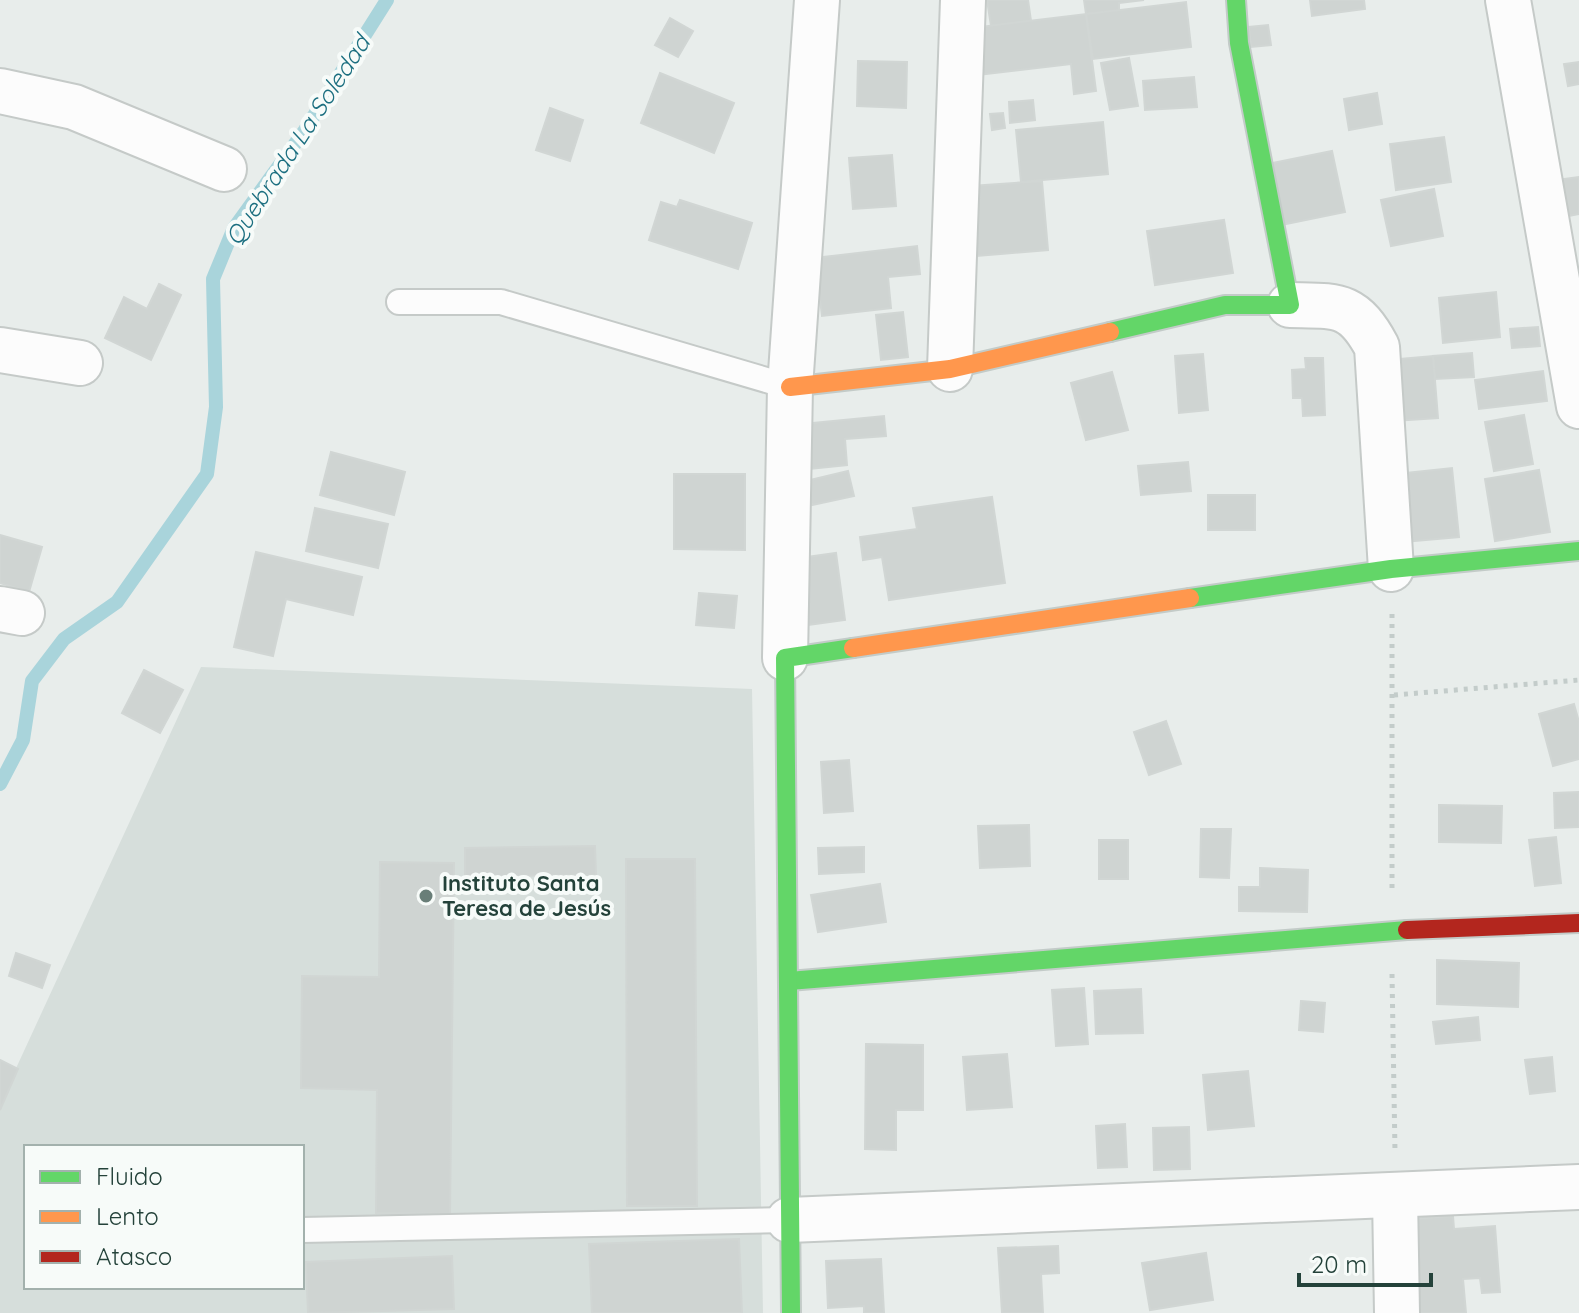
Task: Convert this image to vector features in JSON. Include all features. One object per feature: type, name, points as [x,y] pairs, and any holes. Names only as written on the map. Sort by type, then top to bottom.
[{"type":"street","points":[[791,1313],[785,658],[790,387],[817,0]]},
{"type":"street","points":[[950,369],[963,0]]},
{"type":"street","points":[[1236,0],[1239,43],[1290,305]]},
{"type":"street","points":[[1508,0],[1579,406]]},
{"type":"street","points":[[0,91],[74,107],[224,169]]},
{"type":"street","points":[[790,387],[950,369],[1225,305],[1343,307],[1363,321],[1377,347],[1391,569]]},
{"type":"street","points":[[0,350],[80,363]]},
{"type":"street","points":[[785,658],[1391,569],[1579,551]]},
{"type":"street","points":[[789,981],[1391,931],[1579,923]]},
{"type":"street","points":[[789,1220],[1579,1187]]},
{"type":"street","points":[[1395,1196],[1397,1313]]},
{"type":"lane","points":[[399,302],[501,302],[790,387]]},
{"type":"lane","points":[[304,1230],[789,1220]]},
{"type":"path","points":[[1391,569],[1395,1196]]},
{"type":"path","points":[[1394,695],[1579,680]]},
{"type":"shaded area","name":"Instituto Santa Teresa de Jesús","points":[[201,667],[752,689],[763,1313],[0,1313],[0,1103]]},
{"type":"building","points":[[987,0],[1028,0],[1031,21],[991,26]]},
{"type":"building","points":[[1084,0],[1144,0],[1119,3],[1119,11],[1086,14]]},
{"type":"building","points":[[1310,0],[1364,0],[1365,9],[1312,16]]},
{"type":"building","points":[[1186,2],[1191,47],[1093,59],[1086,14]]},
{"type":"building","points":[[1086,14],[1096,91],[1074,94],[1071,64],[970,76],[964,29]]},
{"type":"building","points":[[670,18],[693,31],[678,57],[655,45]]},
{"type":"building","points":[[1268,25],[1271,45],[1251,47],[1249,27]]},
{"type":"building","points":[[1129,58],[1138,106],[1110,110],[1101,63]]},
{"type":"building","points":[[858,61],[907,62],[906,108],[857,106]]},
{"type":"building","points":[[1579,62],[1579,84],[1568,86],[1564,64]]},
{"type":"building","points":[[660,73],[734,103],[714,153],[641,123]]},
{"type":"building","points":[[1194,77],[1197,107],[1145,110],[1143,81]]},
{"type":"building","points":[[1377,93],[1382,124],[1349,130],[1344,99]]},
{"type":"building","points":[[1033,100],[1035,120],[1010,123],[1009,102]]},
{"type":"building","points":[[550,108],[583,120],[570,161],[536,150]]},
{"type":"building","points":[[1003,113],[1005,128],[992,130],[990,114]]},
{"type":"building","points":[[1103,122],[1108,174],[1021,182],[1016,130]]},
{"type":"building","points":[[1444,137],[1451,182],[1396,190],[1390,144]]},
{"type":"building","points":[[1332,151],[1345,212],[1281,225],[1268,164]]},
{"type":"building","points":[[892,155],[896,206],[853,209],[849,158]]},
{"type":"building","points":[[1579,177],[1579,214],[1563,217],[1556,180]]},
{"type":"building","points":[[1042,181],[1048,250],[977,256],[971,186]]},
{"type":"building","points":[[1434,189],[1443,236],[1391,246],[1381,200]]},
{"type":"building","points":[[680,200],[752,223],[738,269],[649,240],[661,202],[677,207]]},
{"type":"building","points":[[1224,220],[1233,273],[1155,285],[1147,231]]},
{"type":"building","points":[[917,246],[920,274],[888,277],[891,308],[822,316],[815,258]]},
{"type":"building","points":[[159,284],[181,295],[151,360],[105,338],[124,297],[147,309]]},
{"type":"building","points":[[1496,292],[1500,337],[1443,343],[1439,298]]},
{"type":"building","points":[[903,312],[908,357],[881,360],[876,315]]},
{"type":"building","points":[[1538,327],[1540,346],[1512,348],[1510,329]]},
{"type":"building","points":[[1472,353],[1474,377],[1435,379],[1433,356]]},
{"type":"building","points":[[1203,354],[1208,410],[1179,413],[1175,356]]},
{"type":"building","points":[[1433,356],[1438,418],[1394,421],[1389,360]]},
{"type":"building","points":[[1305,358],[1323,358],[1325,415],[1303,416],[1302,398],[1293,398],[1292,370],[1306,369]]},
{"type":"building","points":[[1543,371],[1547,401],[1479,409],[1475,380]]},
{"type":"building","points":[[1112,372],[1128,430],[1086,440],[1071,383]]},
{"type":"building","points":[[1524,415],[1533,464],[1494,471],[1485,422]]},
{"type":"building","points":[[884,416],[886,436],[845,439],[847,465],[800,470],[803,424]]},
{"type":"building","points":[[331,452],[405,472],[394,515],[320,495]]},
{"type":"building","points":[[1188,462],[1191,491],[1141,495],[1138,466]]},
{"type":"building","points":[[1452,468],[1459,537],[1404,542],[1397,474]]},
{"type":"building","points":[[1539,470],[1550,532],[1495,541],[1485,479]]},
{"type":"building","points":[[848,471],[854,496],[812,505],[806,481]]},
{"type":"building","points":[[674,474],[745,474],[745,550],[674,549]]},
{"type":"building","points":[[1208,495],[1255,495],[1255,530],[1208,530]]},
{"type":"building","points":[[992,497],[1005,583],[889,600],[882,557],[863,560],[860,537],[917,529],[913,508]]},
{"type":"building","points":[[315,508],[388,524],[378,568],[306,551]]},
{"type":"building","points":[[0,535],[42,547],[29,592],[0,583]]},
{"type":"building","points":[[256,552],[362,577],[353,615],[286,599],[273,656],[234,647]]},
{"type":"building","points":[[836,553],[845,620],[800,626],[792,559]]},
{"type":"building","points":[[699,593],[737,596],[734,628],[696,625]]},
{"type":"building","points":[[144,670],[183,690],[160,733],[122,713]]},
{"type":"building","points":[[1574,704],[1579,722],[1579,759],[1553,766],[1539,714]]},
{"type":"building","points":[[1166,721],[1181,764],[1149,775],[1134,732]]},
{"type":"building","points":[[849,760],[853,811],[824,813],[821,762]]},
{"type":"building","points":[[1579,792],[1579,827],[1555,828],[1554,793]]},
{"type":"building","points":[[1439,805],[1502,806],[1501,843],[1439,842]]},
{"type":"building","points":[[1029,825],[1030,866],[980,868],[978,826]]},
{"type":"building","points":[[1201,829],[1231,829],[1229,878],[1200,877]]},
{"type":"building","points":[[1556,837],[1561,883],[1535,886],[1529,840]]},
{"type":"building","points":[[1099,840],[1128,840],[1128,879],[1099,879]]},
{"type":"building","points":[[595,846],[596,875],[465,876],[465,848]]},
{"type":"building","points":[[864,847],[864,872],[819,874],[818,848]]},
{"type":"building","points":[[626,859],[695,859],[697,1206],[627,1206]]},
{"type":"building","points":[[380,862],[454,863],[450,1214],[376,1213],[377,1090],[301,1088],[302,976],[379,977]]},
{"type":"building","points":[[1260,868],[1308,870],[1307,912],[1239,911],[1239,887],[1260,887]]},
{"type":"building","points":[[880,884],[886,922],[818,932],[811,895]]},
{"type":"building","points":[[16,953],[50,965],[42,988],[9,976]]},
{"type":"building","points":[[1437,960],[1519,963],[1518,1007],[1437,1004]]},
{"type":"building","points":[[1084,988],[1088,1044],[1056,1046],[1052,990]]},
{"type":"building","points":[[1141,989],[1143,1033],[1096,1034],[1094,991]]},
{"type":"building","points":[[1301,1001],[1325,1003],[1323,1032],[1299,1030]]},
{"type":"building","points":[[1478,1017],[1480,1040],[1436,1044],[1433,1022]]},
{"type":"building","points":[[866,1044],[923,1045],[923,1110],[896,1110],[896,1150],[865,1149]]},
{"type":"building","points":[[1007,1054],[1012,1107],[967,1110],[963,1057]]},
{"type":"building","points":[[1552,1057],[1555,1091],[1530,1094],[1525,1060]]},
{"type":"building","points":[[0,1060],[18,1069],[0,1110]]},
{"type":"building","points":[[1248,1071],[1254,1126],[1208,1130],[1203,1075]]},
{"type":"building","points":[[1125,1124],[1127,1167],[1098,1168],[1096,1126]]},
{"type":"building","points":[[1189,1127],[1190,1169],[1154,1170],[1153,1128]]},
{"type":"building","points":[[1453,1216],[1454,1229],[1495,1226],[1500,1292],[1482,1293],[1480,1278],[1463,1279],[1466,1313],[1418,1313],[1410,1219]]},
{"type":"building","points":[[739,1239],[742,1313],[592,1313],[589,1244]]},
{"type":"building","points":[[1058,1246],[1059,1273],[1041,1274],[1043,1313],[1002,1313],[998,1248]]},
{"type":"building","points":[[1206,1253],[1213,1300],[1150,1310],[1142,1263]]},
{"type":"building","points":[[452,1256],[454,1309],[308,1313],[306,1262]]},
{"type":"building","points":[[881,1259],[884,1313],[864,1313],[864,1306],[828,1308],[826,1261]]},
{"type":"waterway","name":"Quebrada La Soledad","points":[[0,784],[23,740],[32,681],[64,639],[117,602],[207,474],[216,407],[213,279],[234,228],[305,130],[387,0]]},
{"type":"traffic: fast","points":[[1110,332],[1225,305],[1290,305],[1239,43],[1236,0]]},
{"type":"traffic: fast","points":[[1190,598],[1391,569],[1579,551]]},
{"type":"traffic: fast","points":[[791,1313],[785,658],[853,648]]},
{"type":"traffic: fast","points":[[789,981],[1407,930]]},
{"type":"traffic: slow","points":[[790,387],[950,369],[1110,332]]},
{"type":"traffic: slow","points":[[853,648],[1190,598]]},
{"type":"traffic: jam","points":[[1407,930],[1579,923]]},
{"type":"place","name":"Instituto Santa Teresa de Jesús","points":[[426,896]]}]
